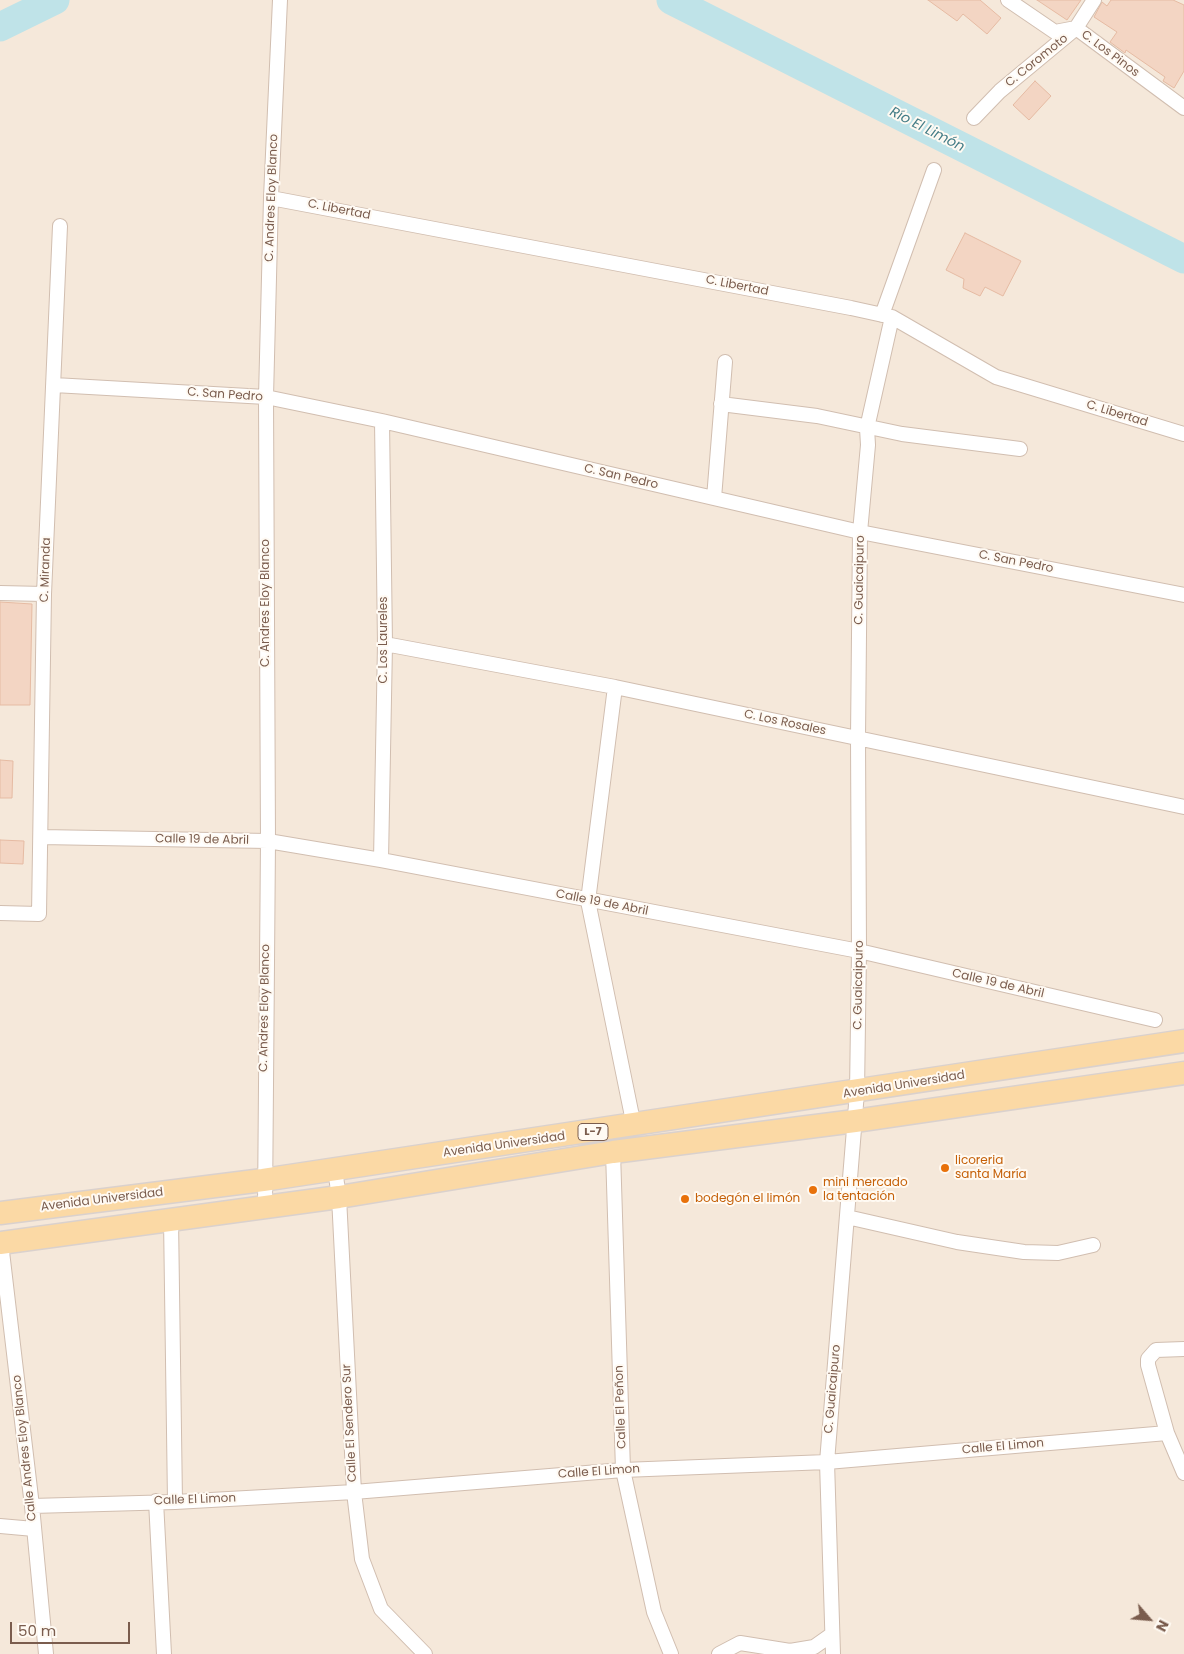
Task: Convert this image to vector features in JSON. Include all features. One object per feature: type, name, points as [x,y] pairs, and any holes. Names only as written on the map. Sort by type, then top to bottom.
[{"type":"main road","name":"Avenida Universidad","points":[[0,1213],[334,1170],[1184,1042]]},
{"type":"main road","name":"Avenida Universidad","points":[[0,1243],[340,1196],[613,1152],[855,1121],[1184,1073]]},
{"type":"street","name":"C. Andres Eloy Blanco","points":[[265,1207],[263,1180],[268,841],[266,397],[271,198],[280,0]]},
{"type":"street","name":"C. Los Pinos","points":[[1008,0],[1055,32],[1076,28],[1184,108]]},
{"type":"street","name":"C. Coromoto","points":[[974,118],[1000,90],[1076,28],[1094,0]]},
{"type":"street","name":"C. Guaicaipuro","points":[[833,1654],[828,1462],[857,1092],[860,532],[868,445],[867,428],[887,316],[934,170]]},
{"type":"street","name":"C. Libertad","points":[[271,198],[887,316],[996,377],[1184,434]]},
{"type":"street","name":"C. Miranda","points":[[0,913],[39,914],[44,594],[60,226]]},
{"type":"street","points":[[714,498],[725,362]]},
{"type":"street","name":"C. San Pedro","points":[[54,385],[266,397],[382,421],[860,532],[1184,595]]},
{"type":"street","points":[[721,404],[817,416],[867,428],[1020,449]]},
{"type":"street","name":"C. Los Laureles","points":[[381,860],[385,644],[382,421]]},
{"type":"street","points":[[0,593],[44,594]]},
{"type":"street","name":"C. Los Rosales","points":[[385,644],[615,687],[1184,807]]},
{"type":"street","points":[[615,687],[588,901],[634,1126]]},
{"type":"street","name":"Calle 19 de Abril","points":[[41,837],[268,841],[381,860],[859,952],[1155,1020]]},
{"type":"street","name":"Calle El Peñon","points":[[613,1152],[622,1470],[654,1612],[671,1654]]},
{"type":"street","name":"Calle El Sendero Sur","points":[[334,1170],[340,1196],[354,1492],[362,1559],[381,1609],[425,1654]]},
{"type":"street","points":[[847,1217],[950,1240],[1024,1252],[1069,1252],[1093,1245]]},
{"type":"street","points":[[172,1219],[175,1502]]},
{"type":"street","name":"Calle Andres Eloy Blanco","points":[[0,1243],[32,1506],[46,1654]]},
{"type":"street","points":[[1184,1349],[1156,1350],[1148,1359],[1150,1374],[1167,1433],[1184,1473]]},
{"type":"street","name":"Calle El Limon","points":[[32,1506],[156,1501],[175,1502],[354,1492],[622,1470],[828,1462],[1167,1433]]},
{"type":"street","points":[[156,1501],[164,1654]]},
{"type":"street","points":[[0,1526],[34,1529]]},
{"type":"street","points":[[719,1654],[740,1643],[792,1653],[814,1647],[832,1635]]},
{"type":"shaded area","points":[[0,0],[1184,0],[1184,1654],[0,1654]]},
{"type":"building","points":[[928,0],[980,0],[1001,18],[987,34],[963,14],[957,21]]},
{"type":"building","points":[[1037,0],[1081,0],[1067,20]]},
{"type":"building","points":[[1111,0],[1173,0],[1184,5],[1184,71],[1174,88],[1163,81],[1165,77],[1126,50],[1125,53],[1110,42],[1117,32],[1094,17],[1102,2],[1107,6]]},
{"type":"building","points":[[1035,81],[1051,96],[1029,120],[1013,105]]},
{"type":"building","points":[[965,233],[1021,261],[1003,296],[985,287],[980,296],[963,288],[964,279],[946,270]]},
{"type":"building","points":[[0,602],[32,604],[30,705],[0,705]]},
{"type":"building","points":[[0,760],[13,761],[12,798],[0,798]]},
{"type":"building","points":[[0,840],[24,841],[23,864],[0,863]]},
{"type":"waterway","name":"Río El Limón","points":[[0,27],[55,0]]},
{"type":"waterway","name":"Río El Limón","points":[[671,0],[1184,259]]},
{"type":"place","name":"licoreria santa María","points":[[945,1168]]},
{"type":"place","name":"mini mercado la tentación","points":[[813,1190]]},
{"type":"place","name":"bodegón el limón","points":[[685,1199]]}]
